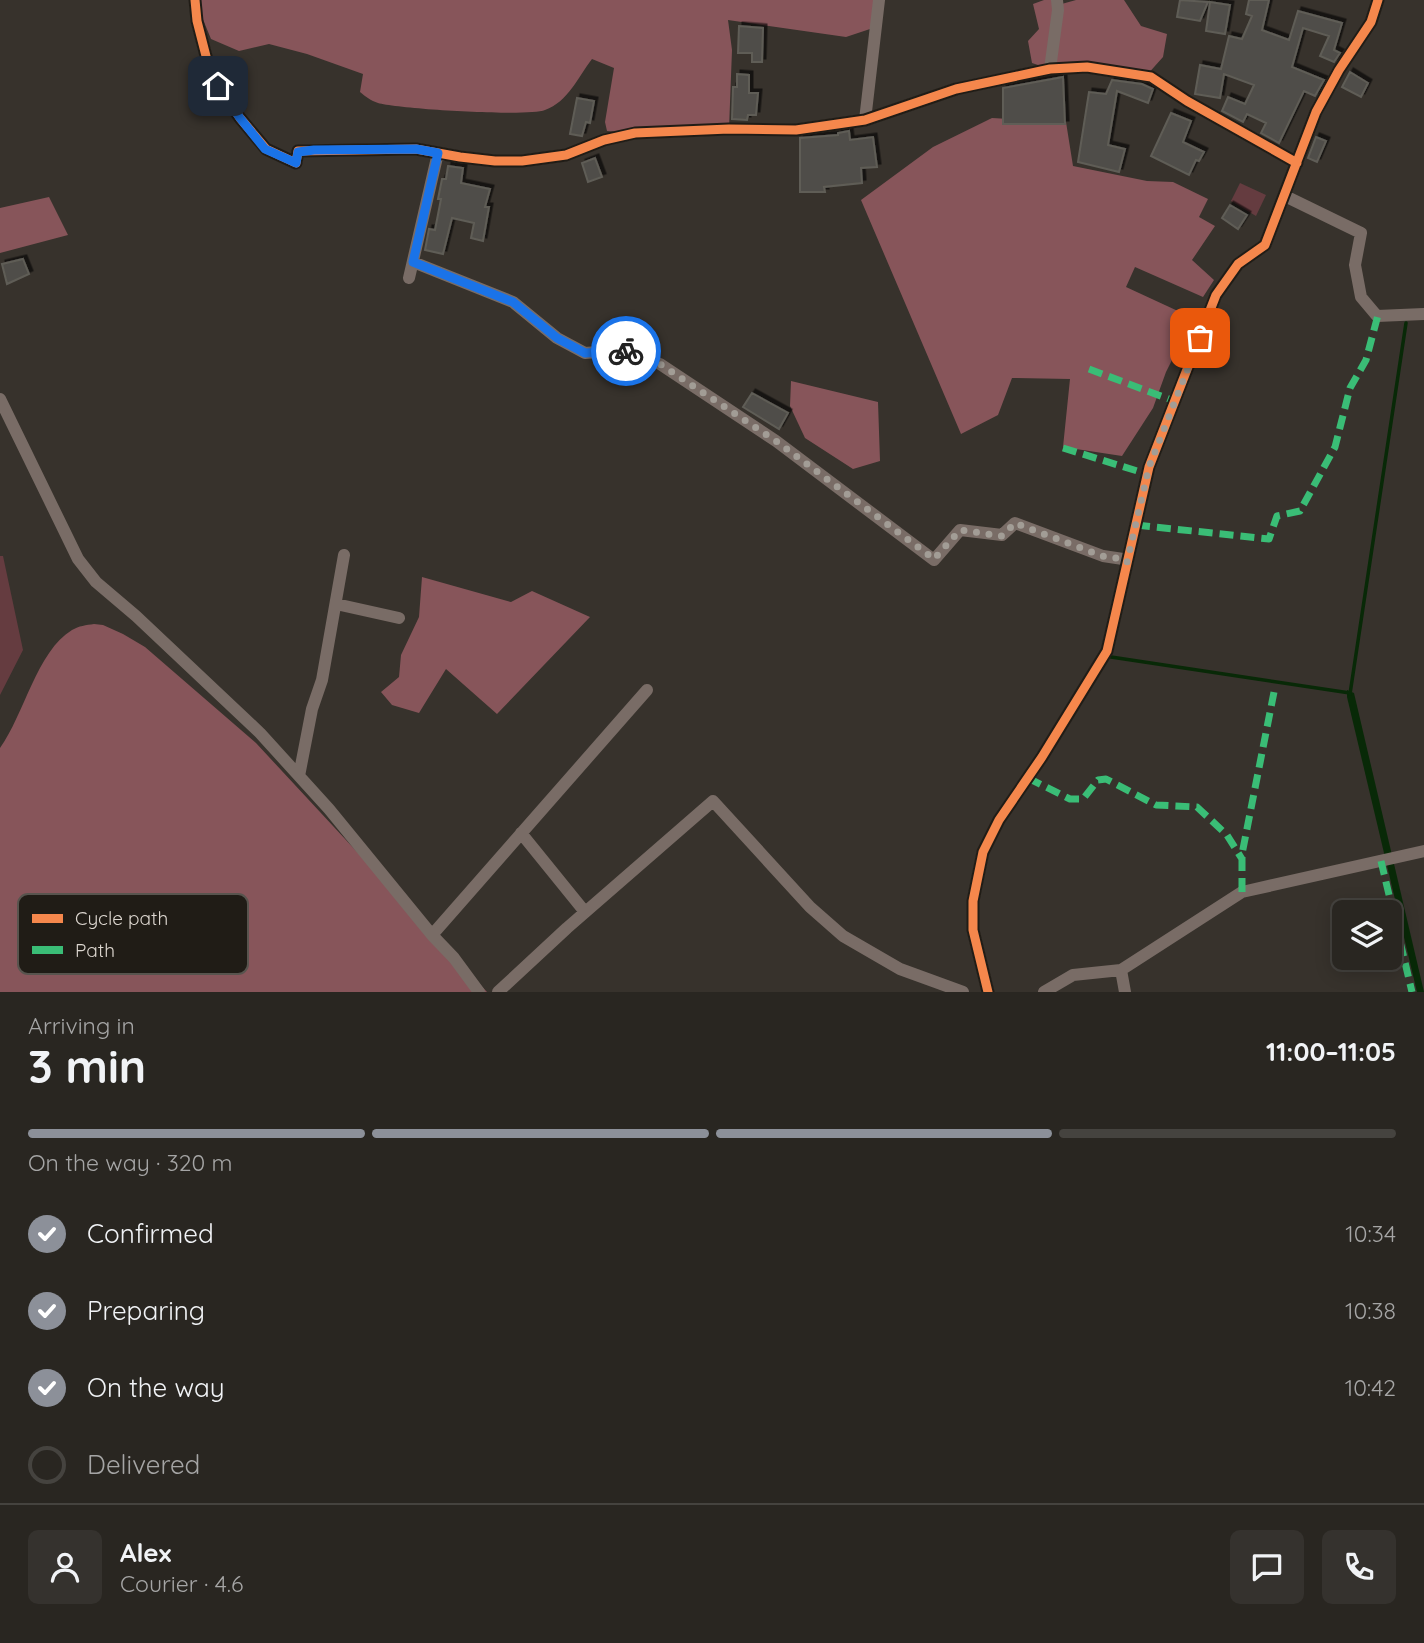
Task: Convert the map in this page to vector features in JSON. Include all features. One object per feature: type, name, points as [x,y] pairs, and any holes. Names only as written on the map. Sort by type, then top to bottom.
[{"type":"street","points":[[195,0],[197,21],[218,86],[265,149],[296,163],[298,152],[330,149],[416,149],[495,161],[522,161],[566,155],[604,140],[635,133],[736,129],[796,130],[865,120],[956,89],[1050,69],[1087,67],[1151,77],[1187,101],[1297,163]]},
{"type":"street","points":[[865,120],[880,0]]},
{"type":"street","points":[[1050,69],[1057,0]]},
{"type":"street","points":[[988,992],[973,930],[973,901],[983,852],[999,820],[1042,757],[1107,650],[1149,467],[1216,295],[1238,264],[1265,246],[1316,112],[1339,69],[1371,22],[1378,0]]},
{"type":"street","points":[[409,278],[438,153]]},
{"type":"street","points":[[1285,196],[1361,233],[1355,265],[1361,297],[1377,316],[1424,314]]},
{"type":"street","points":[[413,262],[513,302],[557,338],[585,353],[623,350],[660,364],[776,441],[934,559],[960,530],[1002,536],[1015,523],[1102,556],[1127,562]]},
{"type":"street","points":[[0,399],[78,559],[96,582],[260,733],[329,809],[480,992]]},
{"type":"street","points":[[299,776],[312,709],[322,680],[344,555]]},
{"type":"street","points":[[335,604],[399,618]]},
{"type":"street","points":[[432,935],[647,690]]},
{"type":"street","points":[[498,992],[713,801],[810,907],[843,936],[900,969],[963,992]]},
{"type":"street","points":[[521,833],[585,912]]},
{"type":"street","points":[[1044,992],[1073,975],[1121,970],[1242,892],[1424,851]]},
{"type":"street","points":[[1121,970],[1125,992]]},
{"type":"shaded area","points":[[195,0],[879,0],[876,27],[846,37],[728,20],[732,50],[729,129],[635,133],[607,131],[605,122],[614,68],[592,59],[566,95],[545,110],[515,113],[391,105],[375,102],[360,92],[363,74],[269,44],[239,51],[211,39]]},
{"type":"shaded area","points":[[1054,0],[1058,5],[1076,0],[1124,0],[1141,26],[1167,34],[1163,57],[1146,76],[1050,69],[1032,63],[1028,41],[1039,29],[1033,4]]},
{"type":"shaded area","points":[[992,118],[1066,122],[1073,166],[1147,181],[1173,182],[1208,199],[1199,217],[1215,226],[1192,260],[1214,280],[1203,297],[1135,267],[1126,287],[1193,318],[1166,372],[1153,408],[1122,456],[1063,447],[1070,379],[1012,378],[998,415],[961,434],[861,200],[933,147]]},
{"type":"shaded area","points":[[1240,183],[1266,195],[1256,216],[1231,201]]},
{"type":"shaded area","points":[[49,197],[68,235],[0,253],[0,208]]},
{"type":"shaded area","points":[[791,381],[878,402],[880,461],[853,469],[805,438],[790,406]]},
{"type":"shaded area","points":[[0,556],[3,556],[23,650],[0,695]]},
{"type":"shaded area","points":[[422,577],[511,602],[532,591],[590,617],[497,714],[446,669],[419,713],[392,705],[381,692],[399,677],[401,655],[419,617]]},
{"type":"shaded area","points":[[103,625],[145,647],[256,743],[487,992],[0,992],[0,748],[49,653],[60,640],[80,627]]},
{"type":"shaded area","points":[[1347,690],[1354,693],[1424,992],[1417,992],[1402,929],[1402,900],[1395,900]]},
{"type":"building","points":[[1180,0],[1208,2],[1200,21],[1177,17]]},
{"type":"building","points":[[1249,0],[1269,0],[1262,30],[1289,40],[1298,11],[1342,23],[1334,50],[1340,53],[1334,62],[1320,56],[1329,36],[1303,28],[1292,67],[1324,80],[1315,96],[1304,91],[1279,143],[1261,133],[1266,123],[1247,114],[1243,122],[1222,111],[1228,97],[1245,104],[1254,85],[1224,74],[1220,98],[1195,94],[1200,65],[1221,69],[1229,36],[1242,39],[1252,16],[1246,14]]},
{"type":"building","points":[[1210,2],[1230,5],[1225,34],[1206,31]]},
{"type":"building","points":[[739,26],[763,28],[762,62],[752,62],[752,53],[738,53]]},
{"type":"building","points":[[1350,72],[1368,83],[1361,97],[1342,87]]},
{"type":"building","points":[[737,74],[749,75],[749,93],[758,93],[756,115],[748,115],[747,120],[732,119],[733,87],[737,87]]},
{"type":"building","points":[[1063,77],[1065,124],[1003,124],[1003,88]]},
{"type":"building","points":[[1112,80],[1142,84],[1153,89],[1148,103],[1117,91],[1108,145],[1125,149],[1119,172],[1078,162],[1089,92],[1106,94]]},
{"type":"building","points":[[577,98],[594,101],[590,123],[586,122],[582,136],[570,134]]},
{"type":"building","points":[[1171,113],[1191,121],[1183,142],[1204,152],[1199,161],[1196,160],[1189,175],[1151,156]]},
{"type":"building","points":[[849,131],[850,140],[873,137],[877,167],[861,168],[862,183],[824,187],[825,192],[800,192],[800,138],[838,135]]},
{"type":"building","points":[[1316,137],[1326,141],[1317,162],[1308,158]]},
{"type":"building","points":[[595,158],[602,177],[588,182],[582,163]]},
{"type":"building","points":[[448,166],[463,168],[461,183],[490,189],[485,207],[489,207],[483,241],[471,238],[474,223],[452,218],[443,254],[425,250],[429,229],[435,230],[442,179],[446,179]]},
{"type":"building","points":[[1230,205],[1247,215],[1238,229],[1222,218]]},
{"type":"building","points":[[23,259],[29,274],[7,284],[2,264]]},
{"type":"building","points":[[752,393],[788,413],[779,429],[743,407]]},
{"type":"waterway","points":[[1350,694],[1406,323]]},
{"type":"waterway","points":[[1111,657],[1350,693]]},
{"type":"marked path","points":[[1136,525],[1269,539],[1277,516],[1300,511],[1335,447],[1350,388],[1366,360],[1378,315]]},
{"type":"marked path","points":[[1089,369],[1174,401]]},
{"type":"marked path","points":[[1063,448],[1147,474]]},
{"type":"marked path","points":[[1242,892],[1242,854],[1275,687]]},
{"type":"marked path","points":[[1028,778],[1070,799],[1083,799],[1098,780],[1106,779],[1156,805],[1197,807],[1227,835],[1242,859]]},
{"type":"marked path","points":[[1381,861],[1412,992]]},
{"type":"cycle path","points":[[195,0],[197,21],[207,60],[218,86],[266,149],[296,163],[298,151],[416,149],[495,161],[522,161],[566,155],[604,140],[635,133],[729,129],[796,130],[865,120],[956,89],[1050,69],[1087,67],[1151,77],[1187,101],[1297,163]]},
{"type":"cycle path","points":[[988,992],[973,930],[973,901],[983,852],[999,820],[1042,757],[1107,651],[1149,467],[1216,295],[1238,264],[1265,245],[1316,112],[1339,70],[1371,22],[1378,0]]},
{"type":"way so far","points":[[626,351],[660,364],[776,441],[934,559],[960,530],[1002,536],[1015,523],[1102,556],[1127,562],[1149,467],[1200,338]]},
{"type":"route","points":[[218,86],[265,149],[296,163],[298,152],[314,150],[416,149],[438,153],[413,262],[513,302],[557,338],[585,353],[626,351]]}]
